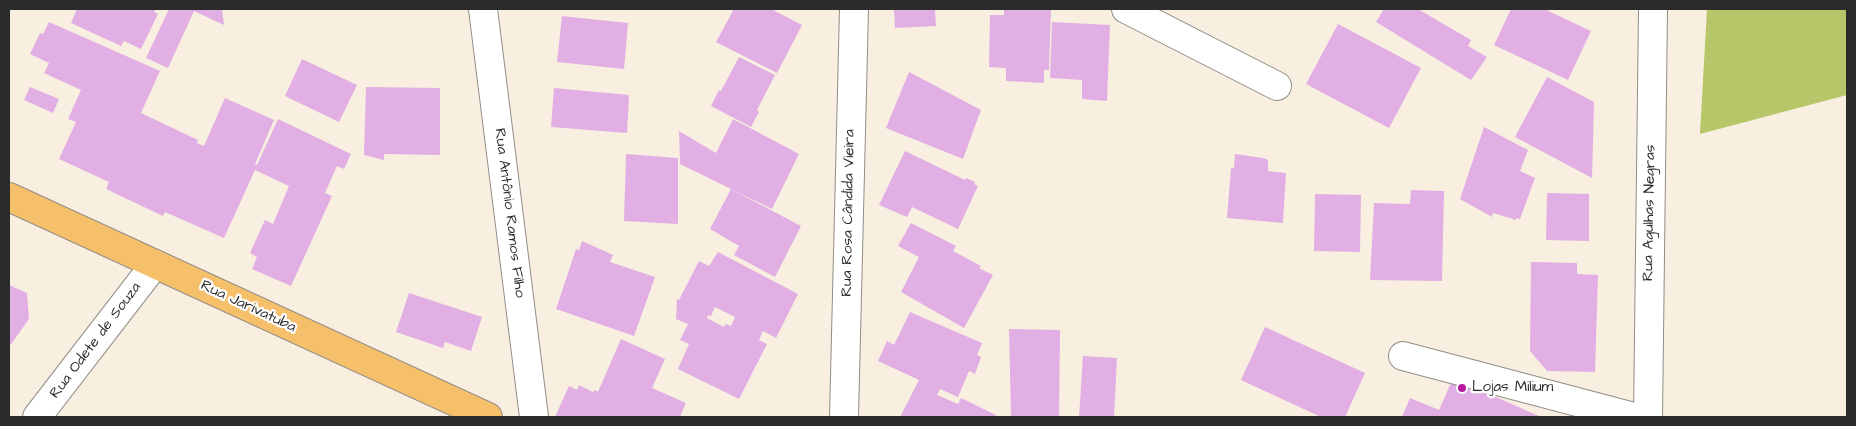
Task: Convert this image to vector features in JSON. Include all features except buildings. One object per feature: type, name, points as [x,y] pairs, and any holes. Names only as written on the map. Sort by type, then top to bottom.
[{"type":"main road","name":"Rua Jarivatuba","points":[[9,197],[488,417]]},
{"type":"street","name":"Rua Antônio Ramos Filho","points":[[483,9],[534,417]]},
{"type":"street","name":"Rua Rosa Cândida Vieira","points":[[844,417],[854,9]]},
{"type":"street","points":[[1126,9],[1277,86]]},
{"type":"street","name":"Rua Agulhas Negras","points":[[1648,417],[1653,9]]},
{"type":"street","name":"Rua Odete de Souza","points":[[37,417],[154,264]]},
{"type":"street","points":[[1403,356],[1634,417]]},
{"type":"green space","points":[[1707,9],[1847,9],[1847,95],[1700,134]]},
{"type":"place","name":"Lojas Milium","points":[[1462,388]]}]
